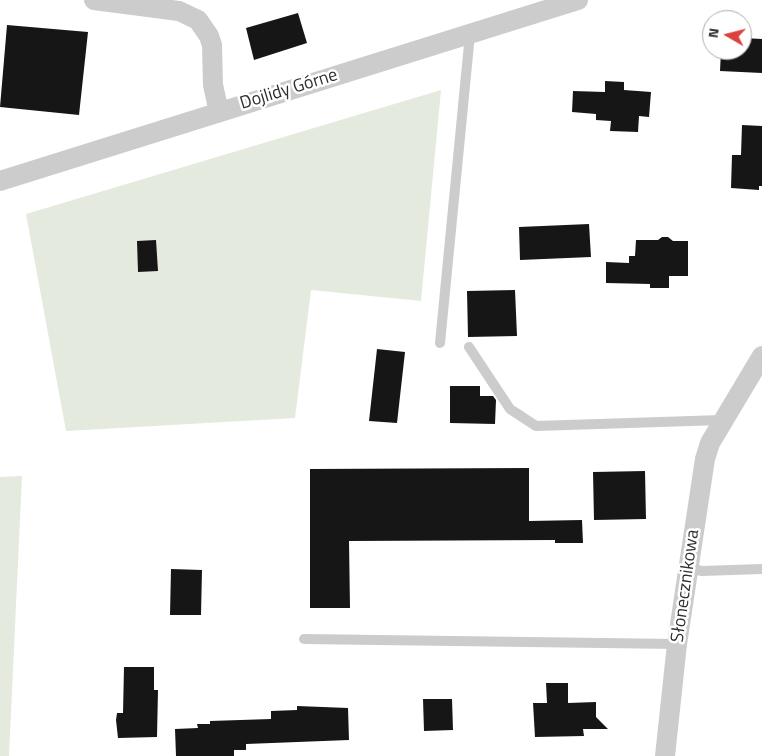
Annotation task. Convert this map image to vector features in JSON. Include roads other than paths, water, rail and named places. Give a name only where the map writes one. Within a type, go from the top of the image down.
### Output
[{"type":"street","points":[[94,0],[179,11],[198,20],[210,36],[212,45],[212,80],[220,112]]},
{"type":"street","name":"Dojlidy Górne","points":[[0,181],[578,0]]},
{"type":"street","name":"Słonecznikowa","points":[[665,756],[677,644],[705,459],[710,443],[722,420],[762,356]]},
{"type":"lane","points":[[440,343],[470,34]]},
{"type":"lane","points":[[469,347],[510,409],[536,426],[722,420]]},
{"type":"lane","points":[[688,568],[702,571],[762,569]]},
{"type":"lane","points":[[304,639],[677,644]]}]
